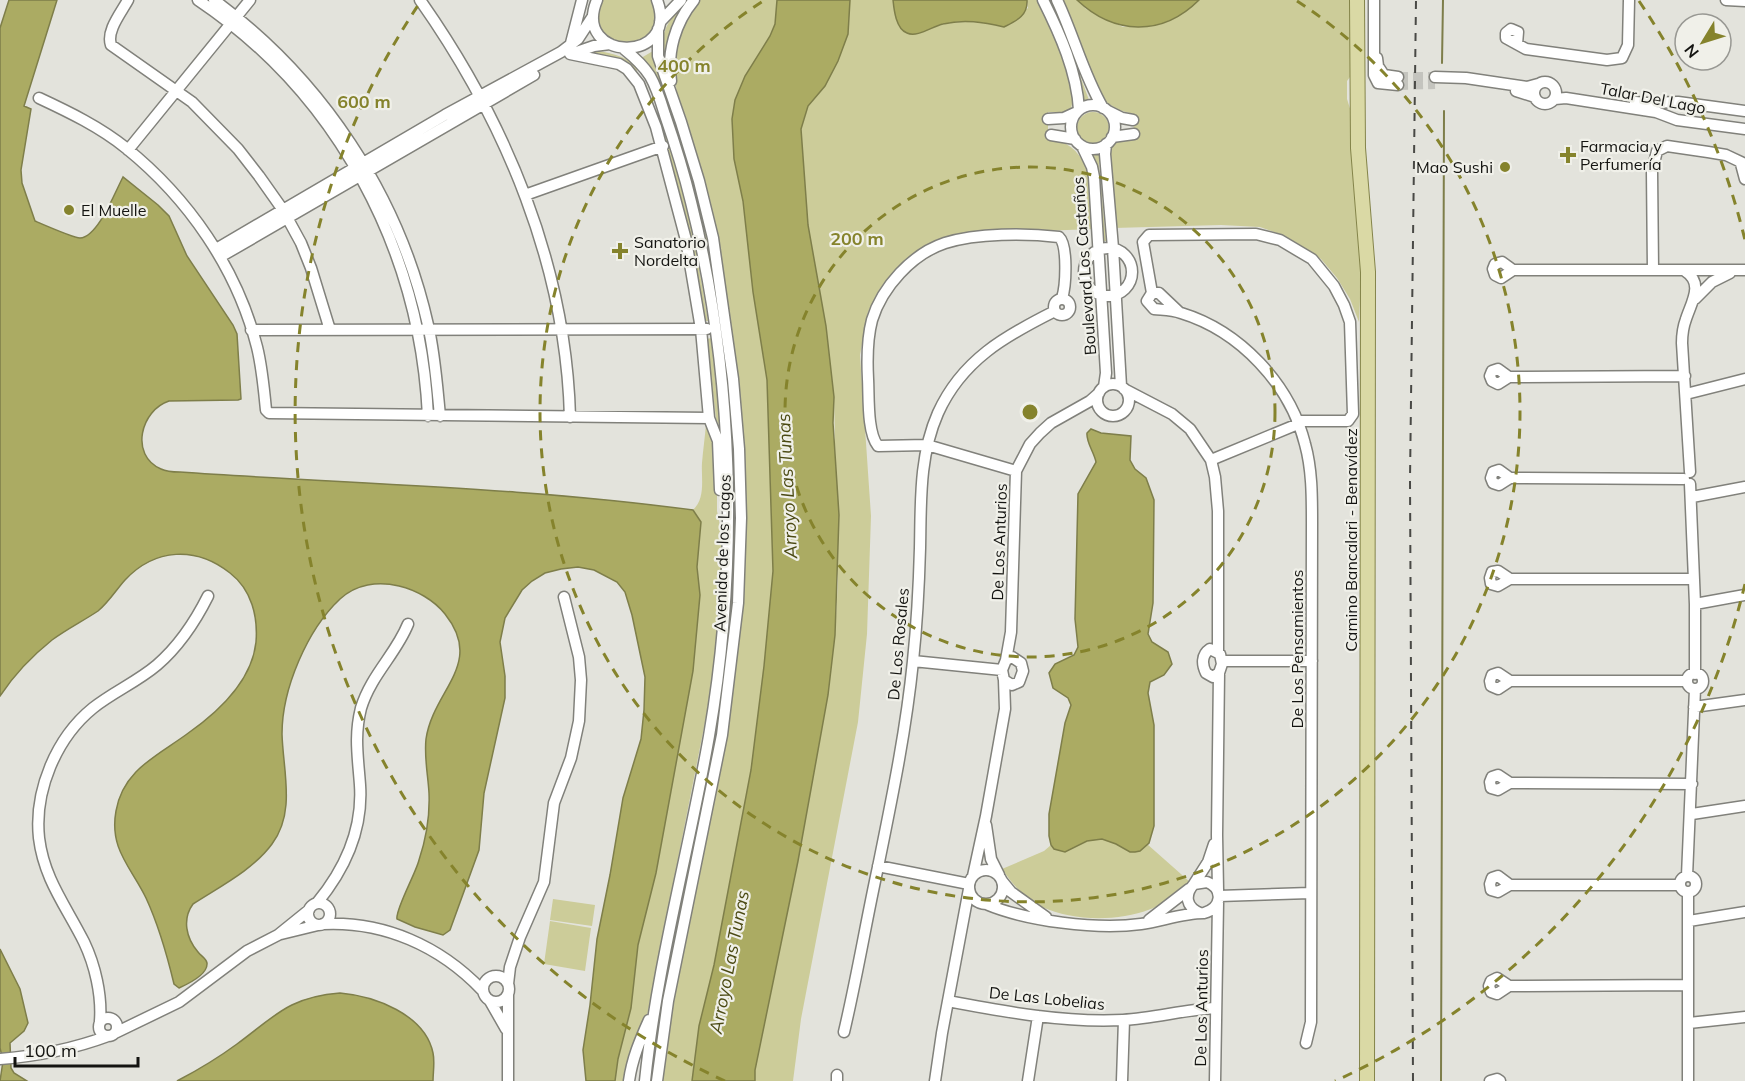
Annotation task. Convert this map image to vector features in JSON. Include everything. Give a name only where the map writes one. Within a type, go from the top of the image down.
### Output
[{"type":"main road","name":"Camino Bancalari - Benavídez","points":[[1357,0],[1358,148],[1368,272],[1367,1081]]},
{"type":"street","points":[[128,0],[111,31],[109,41],[111,45],[177,90],[238,149],[285,214],[311,268],[330,330]]},
{"type":"street","points":[[198,0],[234,20],[274,50],[298,75],[316,96],[392,218],[412,269],[424,329],[434,358],[440,416]]},
{"type":"street","points":[[214,0],[234,20]]},
{"type":"street","points":[[128,150],[250,0]]},
{"type":"street","points":[[420,0],[460,61],[482,100],[507,149],[525,195],[549,270],[561,329],[569,384],[570,417]]},
{"type":"street","points":[[567,52],[582,0]]},
{"type":"street","points":[[567,52],[586,30],[597,0]]},
{"type":"street","name":"Avenida de los Lagos","points":[[657,0],[661,15],[658,56],[699,181],[716,260],[734,379],[741,518],[737,613],[722,735],[668,1001],[657,1081]]},
{"type":"street","points":[[593,16],[598,32],[610,44],[624,49],[641,46],[650,39],[681,0]]},
{"type":"street","points":[[673,96],[670,74],[671,46],[681,20],[694,0]]},
{"type":"street","points":[[1043,0],[1070,65],[1078,97],[1078,111],[1071,125],[1078,143]]},
{"type":"street","points":[[1057,0],[1075,39],[1092,89],[1114,123],[1109,141]]},
{"type":"street","points":[[1374,0],[1378,66],[1387,76],[1398,81]]},
{"type":"street","points":[[1517,44],[1526,49],[1607,60],[1622,58],[1628,45],[1629,0]]},
{"type":"street","points":[[1726,0],[1745,1]]},
{"type":"street","points":[[218,253],[567,52],[610,44]]},
{"type":"street","name":"Avenida de los Lagos","points":[[624,49],[644,68],[657,89],[684,175],[699,233],[721,379],[726,448],[728,556],[721,652],[709,737],[654,1009],[645,1081]]},
{"type":"street","points":[[567,52],[619,64],[627,69],[639,84],[663,146],[686,240],[701,329],[709,418],[718,441],[721,514],[728,556]]},
{"type":"street","points":[[1466,78],[1527,87],[1538,84],[1549,82],[1556,94],[1550,104],[1542,104],[1535,97],[1524,92],[1435,81],[1466,78]]},
{"type":"street","points":[[1535,97],[1534,90],[1538,84]]},
{"type":"street","points":[[656,126],[657,89]]},
{"type":"street","name":"Talar Del Lago","points":[[1556,94],[1647,104],[1678,102],[1745,111]]},
{"type":"street","name":"Talar Del Lago","points":[[1556,94],[1566,98],[1656,112],[1677,120],[1745,129]]},
{"type":"street","points":[[39,98],[68,111],[128,150],[164,182],[187,209],[218,253],[251,330],[266,410],[269,413],[709,418]]},
{"type":"street","points":[[1048,119],[1064,118],[1090,105],[1133,120]]},
{"type":"street","points":[[1051,135],[1094,149],[1109,141],[1134,134]]},
{"type":"street","name":"Boulevard Los Castaños","points":[[1109,141],[1105,153],[1106,172],[1116,295],[1118,372],[1122,387]]},
{"type":"street","name":"Boulevard Los Castaños","points":[[1078,143],[1092,167],[1094,177],[1106,373],[1101,390]]},
{"type":"street","points":[[525,195],[663,146]]},
{"type":"street","points":[[1653,270],[1652,171],[1653,159],[1657,151],[1667,146],[1726,155],[1743,164],[1745,178]]},
{"type":"street","name":"De Los Pensamientos","points":[[1298,422],[1344,422],[1348,421],[1353,414],[1350,322],[1334,286],[1312,259],[1292,246],[1268,236],[1246,233],[1149,235],[1143,242],[1152,293],[1159,293],[1179,312],[1205,322],[1226,335],[1260,363],[1283,394],[1298,422],[1305,444],[1312,490],[1311,1022],[1306,1043]]},
{"type":"street","name":"De Los Rosales","points":[[844,1032],[897,776],[913,662],[922,476],[927,445],[944,402],[961,376],[975,362],[1009,334],[1055,311],[1062,315],[1069,311],[1069,303],[1062,298],[1065,291],[1065,244],[1059,237],[1007,235],[973,237],[945,243],[922,255],[900,274],[878,305],[870,330],[867,358],[874,441],[879,447],[927,445]]},
{"type":"street","points":[[1113,248],[1127,256],[1133,270],[1128,286],[1116,295],[1102,295],[1090,287],[1084,273],[1088,259],[1099,249],[1113,248]]},
{"type":"street","points":[[1513,270],[1739,271]]},
{"type":"street","points":[[1685,270],[1696,283],[1693,302],[1682,332],[1688,478],[1692,497],[1695,604],[1689,687],[1695,689],[1692,814],[1688,876],[1682,879],[1689,921],[1688,1081]]},
{"type":"street","points":[[1693,302],[1712,282],[1739,271]]},
{"type":"street","points":[[251,330],[714,328]]},
{"type":"street","points":[[424,329],[428,416]]},
{"type":"street","points":[[1509,376],[1684,376]]},
{"type":"street","points":[[1686,394],[1745,379]]},
{"type":"street","points":[[1103,413],[1098,406],[1101,390],[1112,384],[1122,387],[1172,414],[1190,429],[1211,460],[1217,502],[1217,618],[1222,668],[1219,673],[1216,835],[1208,862],[1188,893],[1188,903],[1214,925],[1218,936]]},
{"type":"street","points":[[1122,387],[1129,402],[1122,413]]},
{"type":"street","name":"De Los Anturios","points":[[1011,632],[1016,471],[1030,444],[1040,433],[1051,423],[1090,401],[1101,390]]},
{"type":"street","points":[[1078,408],[1092,409],[1113,416],[1136,408],[1157,405]]},
{"type":"street","points":[[1211,460],[1298,422]]},
{"type":"street","points":[[927,445],[1016,471]]},
{"type":"street","points":[[1510,478],[1688,478]]},
{"type":"street","points":[[1692,497],[1745,487]]},
{"type":"street","points":[[1510,579],[1694,579]]},
{"type":"street","points":[[1695,604],[1745,595]]},
{"type":"street","points":[[112,1034],[103,1034],[106,1021],[100,1005],[96,975],[90,956],[55,892],[42,855],[39,821],[43,789],[51,764],[61,744],[82,718],[108,698],[141,678],[168,655],[189,629],[208,596]]},
{"type":"street","points":[[508,1081],[507,1031],[510,967],[526,921],[544,882],[552,810],[571,758],[579,721],[581,690],[579,657],[564,597]]},
{"type":"street","points":[[1217,618],[1203,663],[1218,706]]},
{"type":"street","points":[[320,925],[311,921],[321,908],[327,890],[349,852],[357,826],[360,785],[356,744],[362,706],[374,677],[400,641],[408,624]]},
{"type":"street","points":[[1005,709],[1023,671],[1011,632]]},
{"type":"street","points":[[935,1081],[970,883],[986,816],[1005,709],[1004,670],[1011,632]]},
{"type":"street","points":[[1204,656],[1210,650],[1220,656],[1312,661]]},
{"type":"street","points":[[1004,670],[1016,658],[1021,663]]},
{"type":"street","points":[[913,662],[1004,670]]},
{"type":"street","points":[[1004,670],[1012,685],[1019,682]]},
{"type":"street","points":[[1206,672],[1213,676],[1219,673]]},
{"type":"street","points":[[1510,681],[1691,677]]},
{"type":"street","points":[[1695,707],[1745,700]]},
{"type":"street","points":[[1510,783],[1692,784]]},
{"type":"street","points":[[1692,814],[1745,806]]},
{"type":"street","points":[[965,916],[983,904],[996,900],[1002,891],[1000,878],[991,859],[986,816]]},
{"type":"street","name":"De Los Anturios","points":[[1215,1081],[1218,936],[1216,835]]},
{"type":"street","points":[[878,866],[970,883]]},
{"type":"street","points":[[970,883],[982,870],[994,872],[1011,892],[1054,922]]},
{"type":"street","points":[[1141,924],[1159,914],[1192,886],[1207,882],[1218,896]]},
{"type":"street","points":[[970,883],[973,898],[983,904],[1054,922],[1141,924],[1213,910],[1218,896]]},
{"type":"street","points":[[1510,885],[1684,889]]},
{"type":"street","points":[[1218,896],[1310,893]]},
{"type":"street","points":[[321,908],[344,923]]},
{"type":"street","points":[[320,925],[329,920],[321,908]]},
{"type":"street","points":[[0,1059],[51,1053],[91,1043],[112,1034],[179,1002],[247,951],[321,908]]},
{"type":"street","points":[[1689,921],[1745,912]]},
{"type":"street","points":[[278,935],[320,925],[344,923],[380,929],[411,939],[446,958],[471,978],[490,1001],[507,1031]]},
{"type":"street","points":[[482,990],[492,977],[510,967]]},
{"type":"street","points":[[471,978],[504,978],[508,989]]},
{"type":"street","points":[[1509,986],[1688,985]]},
{"type":"street","points":[[490,1001],[498,1002],[508,989]]},
{"type":"street","name":"De Las Lobelias","points":[[948,1001],[1038,1016],[1088,1020],[1124,1020],[1215,1008]]},
{"type":"street","points":[[629,1081],[638,1043],[654,1009]]},
{"type":"street","points":[[1028,1081],[1038,1016]]},
{"type":"street","points":[[1689,1023],[1745,1017]]},
{"type":"street","points":[[1122,1081],[1124,1020]]},
{"type":"street","points":[[106,1021],[133,1024]]},
{"type":"street","points":[[106,1021],[118,1025],[112,1034]]},
{"type":"street","points":[[91,1043],[106,1021]]},
{"type":"street","points":[[1490,1081],[1497,1079],[1500,1081]]},
{"type":"green space","points":[[601,0],[652,0],[656,17],[646,38],[626,45],[607,36],[600,27],[598,15]]},
{"type":"green space","points":[[700,0],[777,0],[775,24],[745,76],[732,119],[734,159],[743,201],[753,292],[767,380],[773,571],[751,770],[714,965],[699,1026],[692,1081],[661,1081],[677,979],[710,819],[746,504],[742,416],[732,332],[719,253],[702,174],[677,94],[673,64],[675,48],[687,19]]},
{"type":"green space","points":[[850,0],[893,0],[896,18],[916,34],[937,26],[959,22],[1004,27],[1028,8],[1027,0],[1039,0],[1063,55],[1072,87],[1073,100],[1070,110],[1048,112],[1048,137],[1066,144],[1082,160],[1090,182],[1093,229],[966,234],[913,256],[887,279],[868,312],[860,355],[871,516],[867,634],[858,722],[801,1019],[793,1081],[755,1081],[755,1070],[798,861],[828,695],[835,635],[838,581],[834,397],[826,326],[808,225],[801,129],[808,106],[825,86],[838,61],[848,33]]},
{"type":"green space","points":[[1047,0],[1052,0],[1089,100],[1082,101]]},
{"type":"green space","points":[[1060,0],[1077,0],[1086,9],[1123,27],[1172,20],[1199,0],[1353,0],[1353,73],[1347,81],[1347,99],[1353,118],[1353,181],[1362,253],[1359,322],[1350,299],[1337,278],[1321,259],[1285,236],[1260,227],[1221,225],[1114,228],[1107,161],[1113,144],[1120,139],[1134,136],[1133,114],[1119,110],[1104,101]]},
{"type":"green space","points":[[687,3],[668,67],[663,49],[665,31],[673,16]]},
{"type":"green space","points":[[588,49],[622,57],[640,68],[635,72],[582,51]]},
{"type":"green space","points":[[653,51],[678,120],[705,221],[732,401],[737,497],[734,605],[719,722],[651,1071],[653,1039],[715,722],[730,450],[685,162],[656,76],[641,58]]},
{"type":"green space","points":[[659,109],[690,214],[708,321],[704,321],[686,217]]},
{"type":"green space","points":[[1093,112],[1104,117],[1109,128],[1104,139],[1093,144],[1082,139],[1077,128],[1082,117]]},
{"type":"green space","points":[[1090,155],[1100,155],[1106,241],[1102,241]]},
{"type":"green space","points":[[711,338],[721,429],[716,419],[707,339]]},
{"type":"green space","points":[[706,424],[713,432],[717,467],[717,511],[723,540],[717,641],[707,712],[647,1016],[627,1081],[615,1081],[631,1008],[638,945],[656,873],[693,671],[700,595],[697,567],[701,522],[693,510],[700,500],[702,488]]},
{"type":"green space","points":[[1099,838],[1121,846],[1144,848],[1147,844],[1190,882],[1177,895],[1141,912],[1121,917],[1079,917],[1036,904],[1020,891],[1002,869],[1044,851],[1051,845],[1054,849]]},
{"type":"green space","points":[[553,899],[595,905],[592,926],[550,920]]},
{"type":"green space","points":[[550,921],[591,928],[585,971],[544,964]]},
{"type":"water","points":[[9,0],[57,0],[24,106],[31,109],[21,170],[22,183],[35,221],[80,238],[87,236],[111,203],[123,177],[169,216],[187,256],[237,334],[241,399],[169,401],[159,406],[151,413],[143,433],[142,444],[151,462],[163,470],[173,472],[501,491],[629,502],[693,510],[701,522],[697,567],[700,595],[693,671],[656,873],[638,945],[631,1008],[615,1081],[586,1081],[583,1050],[597,939],[623,798],[641,739],[644,710],[645,677],[632,615],[625,592],[617,582],[594,570],[578,567],[545,573],[522,590],[505,618],[500,642],[505,676],[505,698],[484,793],[479,850],[450,930],[443,935],[397,919],[397,914],[417,866],[426,836],[429,786],[426,739],[430,722],[458,663],[460,648],[456,632],[436,604],[405,588],[383,584],[368,585],[353,590],[340,599],[328,612],[307,643],[286,698],[282,734],[286,805],[279,832],[272,844],[255,862],[193,904],[187,916],[188,935],[207,963],[204,971],[197,978],[179,988],[174,984],[151,909],[118,847],[116,811],[120,797],[134,774],[221,706],[248,670],[256,642],[256,623],[252,604],[244,587],[230,573],[203,558],[176,554],[149,562],[125,580],[98,611],[52,640],[37,653],[17,673],[0,696],[0,28]]},
{"type":"water","name":"Arroyo Las Tunas","points":[[777,0],[850,0],[848,34],[838,61],[825,86],[808,106],[801,129],[808,225],[826,326],[834,397],[833,423],[839,515],[835,635],[828,695],[798,861],[755,1070],[755,1081],[692,1081],[699,1026],[714,965],[751,770],[773,571],[767,380],[753,292],[743,201],[734,159],[732,119],[735,100],[745,76],[775,24]]},
{"type":"water","points":[[893,0],[1027,0],[1027,6],[1017,20],[1004,27],[966,21],[943,24],[911,34],[900,28]]},
{"type":"water","points":[[1077,0],[1199,0],[1170,21],[1138,27],[1106,20],[1091,12]]},
{"type":"water","points":[[1091,429],[1101,433],[1131,436],[1130,460],[1135,469],[1146,478],[1154,500],[1153,603],[1148,634],[1152,642],[1168,652],[1172,664],[1164,675],[1150,682],[1148,693],[1154,725],[1154,826],[1149,843],[1140,851],[1135,852],[1130,852],[1102,839],[1087,841],[1065,852],[1054,849],[1049,836],[1049,814],[1065,723],[1071,705],[1068,698],[1053,688],[1049,673],[1055,664],[1074,655],[1078,647],[1075,619],[1078,494],[1096,462],[1087,436]]},
{"type":"water","points":[[0,949],[20,989],[28,1023],[24,1031],[10,1043],[11,1068],[14,1073],[27,1081],[0,1081],[3,1061],[0,1048]]},
{"type":"water","points":[[340,993],[382,1003],[409,1018],[420,1028],[428,1039],[433,1053],[433,1081],[177,1081],[223,1054],[273,1017],[295,1004],[322,995]]},
{"type":"waterway","points":[[1442,63],[1443,0]]},
{"type":"waterway","points":[[1441,1081],[1444,111]]},
{"type":"tunnel","points":[[1398,77],[1435,77]]},
{"type":"tunnel","points":[[1398,85],[1435,84]]},
{"type":"railway","points":[[1413,1081],[1410,480],[1416,0]]},
{"type":"place","name":"Farmacia y Perfumería","points":[[1568,155]]},
{"type":"place","name":"Mao Sushi","points":[[1505,167]]},
{"type":"place","name":"El Muelle","points":[[69,210]]},
{"type":"place","name":"Sanatorio Nordelta","points":[[620,251]]}]
